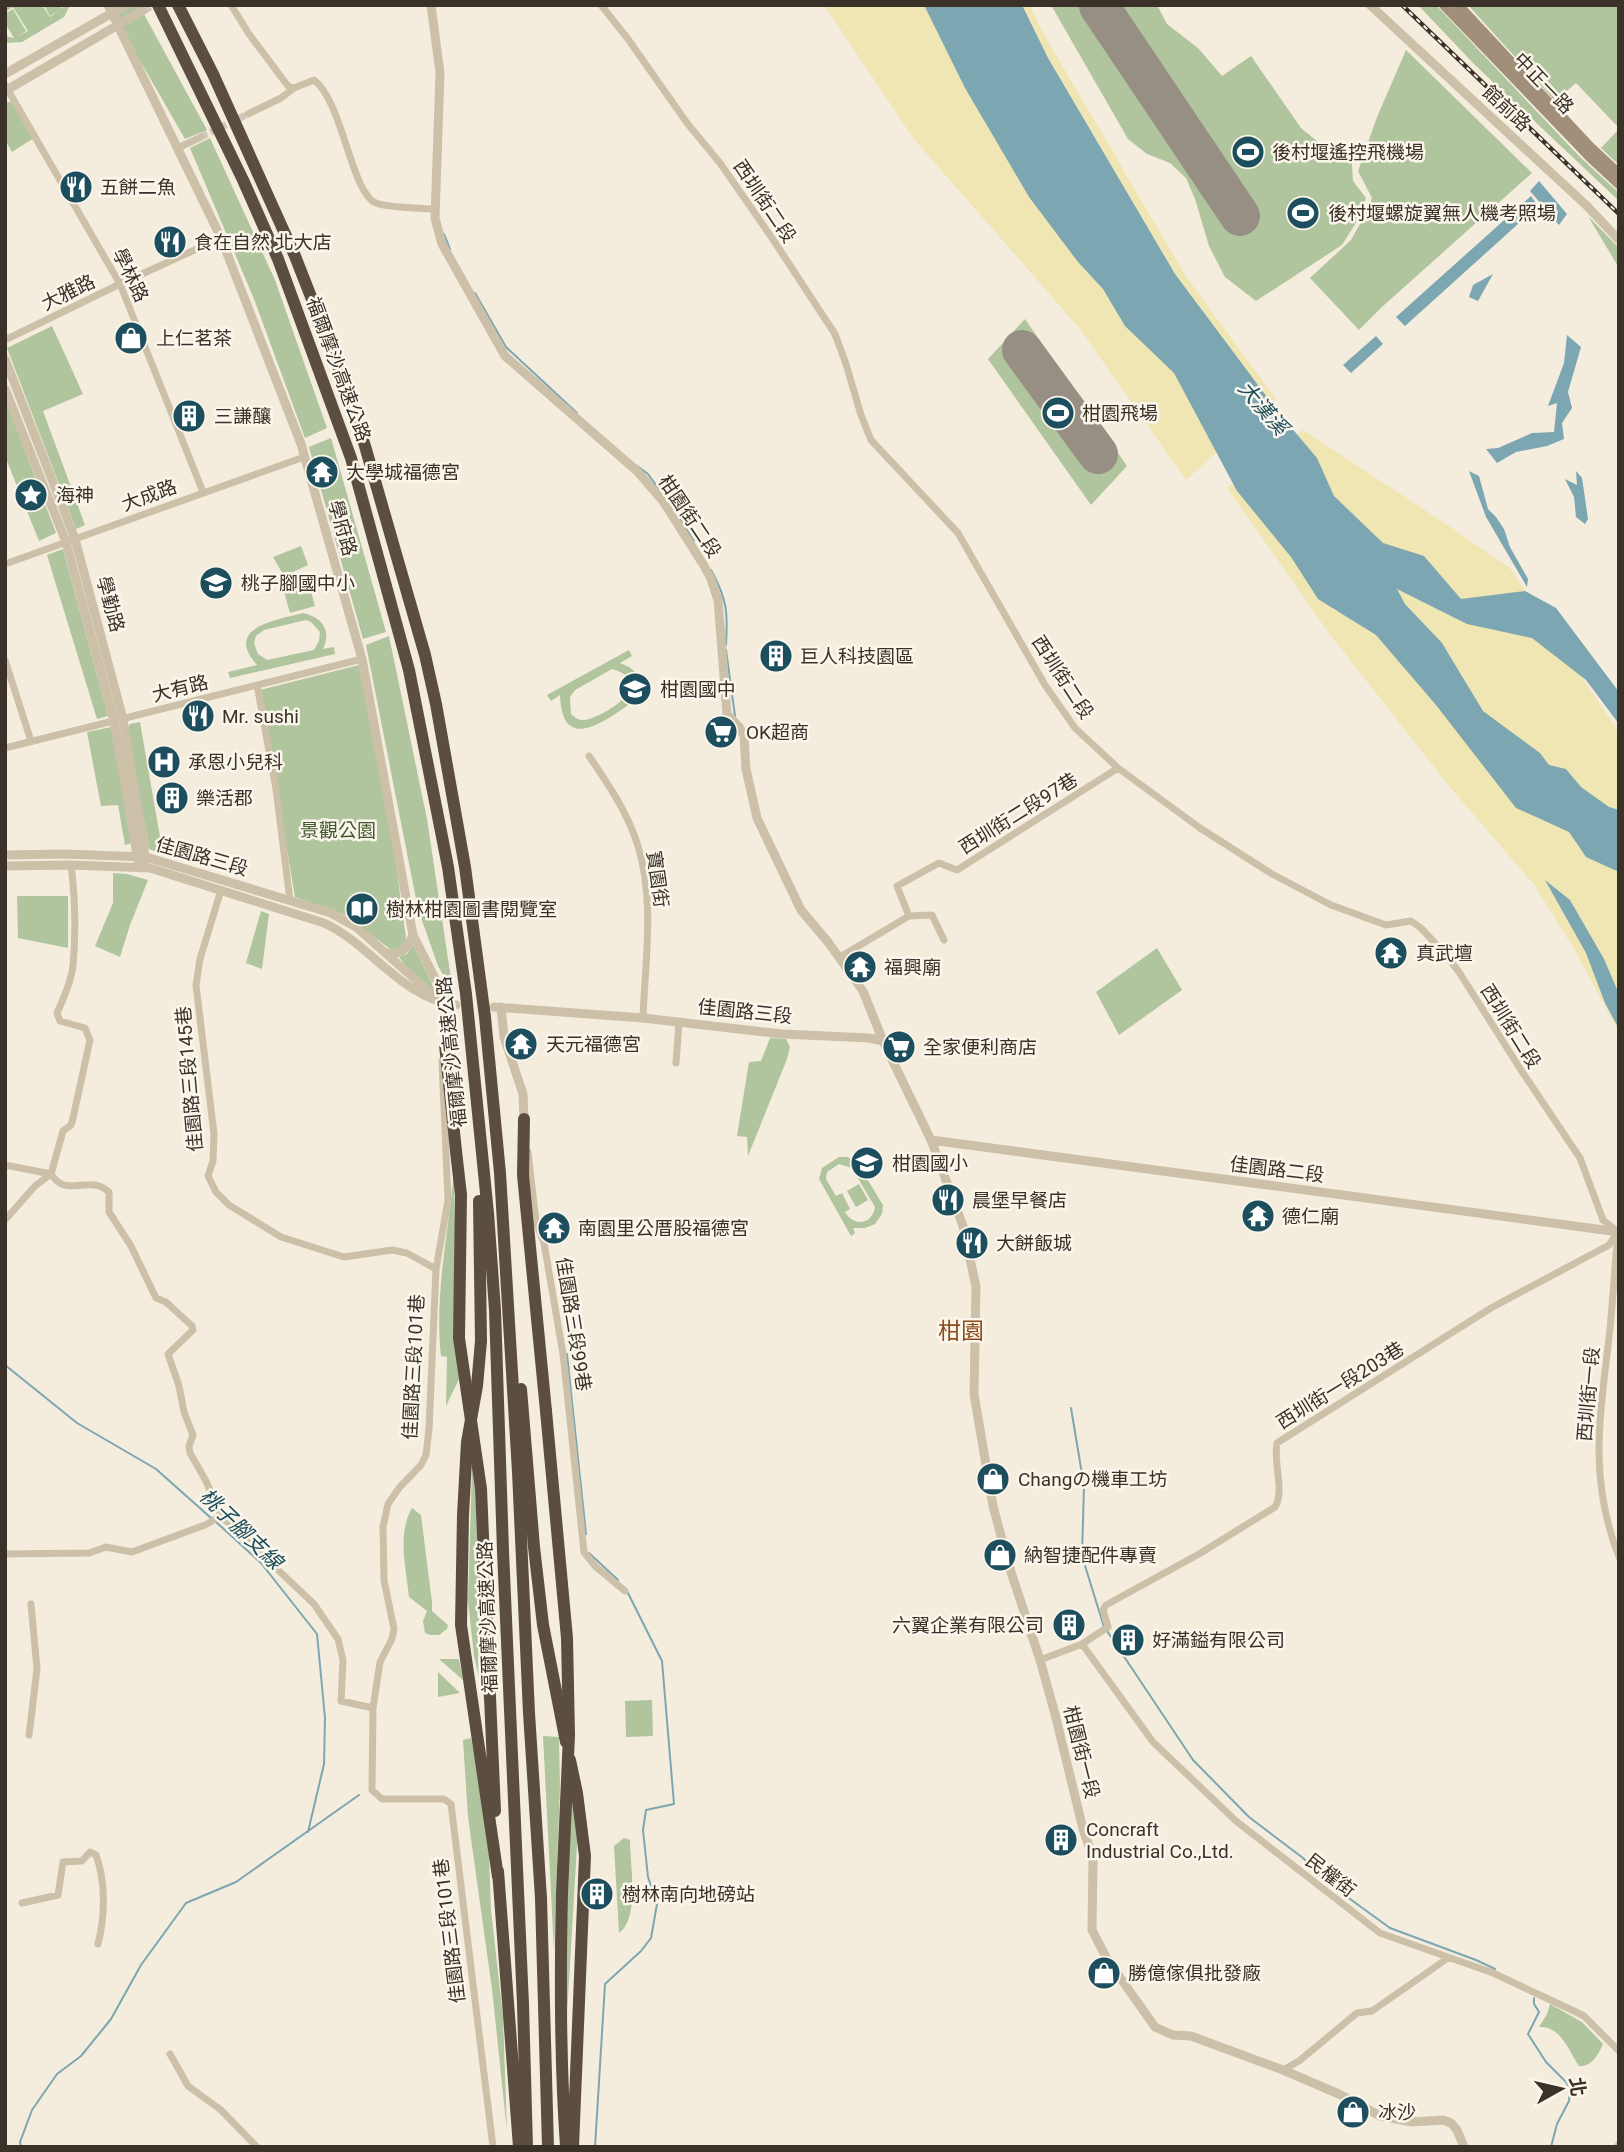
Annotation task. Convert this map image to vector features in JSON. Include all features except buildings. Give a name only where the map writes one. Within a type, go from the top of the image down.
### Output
[{"type":"highway","name":"福爾摩沙高速公路","points":[[158,5],[243,180],[278,259],[351,458],[409,670],[448,867],[466,994],[495,1310],[527,2147]]},
{"type":"highway","name":"福爾摩沙高速公路","points":[[178,5],[224,98],[295,256],[342,376],[413,611],[436,704],[465,867],[485,1017],[500,1173],[541,1898],[548,2147]]},
{"type":"highway","points":[[445,1045],[461,1195],[459,1338],[481,1489],[498,1877],[519,2147]]},
{"type":"highway","points":[[475,1096],[481,1341],[477,1386],[467,1442],[461,1625],[498,1877]]},
{"type":"highway","points":[[524,1119],[523,1175],[567,1638],[569,1735],[560,1991],[562,2099],[566,2147]]},
{"type":"highway","points":[[500,1173],[543,1625],[577,1793],[585,1856],[573,2147]]},
{"type":"main road","name":"中正一路","points":[[1444,5],[1619,184]]},
{"type":"main road","name":"中正一路","points":[[1458,5],[1590,147],[1619,174]]},
{"type":"street","points":[[5,74],[110,9],[126,5]]},
{"type":"street","points":[[231,5],[280,76],[288,86],[294,88]]},
{"type":"street","name":"柑園街二段","points":[[431,5],[440,73],[435,218],[442,244],[505,356],[637,471],[663,501],[711,579],[718,600],[727,714],[744,736],[746,769],[757,818],[801,910],[863,990],[883,1041]]},
{"type":"street","name":"西圳街二段","points":[[601,5],[687,124],[720,163],[835,334],[871,440],[958,533],[1045,685],[1075,728],[1118,768],[1200,828],[1272,874],[1342,909],[1386,925],[1411,922],[1421,928],[1459,972],[1580,1158],[1603,1220],[1618,1232]]},
{"type":"street","name":"館前路","points":[[1370,5],[1587,206],[1619,240]]},
{"type":"street","name":"學府路","points":[[110,9],[221,238],[304,457],[362,659],[413,935],[452,1004]]},
{"type":"street","points":[[6,88],[142,11]]},
{"type":"street","points":[[248,114],[314,79],[325,91],[367,198],[377,203],[435,209]]},
{"type":"street","name":"學林路","points":[[6,88],[120,284],[203,492]]},
{"type":"street","points":[[178,148],[201,137]]},
{"type":"street","name":"大雅路","points":[[5,340],[221,238]]},
{"type":"street","name":"學勤路","points":[[5,359],[70,540],[118,720],[142,862]]},
{"type":"street","name":"學勤路","points":[[5,390],[70,540]]},
{"type":"street","name":"大成路","points":[[5,564],[304,457]]},
{"type":"street","name":"大有路","points":[[5,748],[362,659]]},
{"type":"street","points":[[5,660],[31,741]]},
{"type":"street","points":[[257,684],[276,789],[290,901]]},
{"type":"street","name":"寶園街","points":[[589,756],[622,808],[638,845],[646,885],[647,912],[643,1018]]},
{"type":"street","name":"西圳街二段97巷","points":[[909,916],[897,886],[939,863],[957,870],[1118,768]]},
{"type":"street","name":"佳園路三段","points":[[5,855],[142,862],[331,913],[356,926],[437,1000]]},
{"type":"street","name":"佳園路三段","points":[[5,866],[142,862],[324,923],[343,932],[414,991],[452,1004]]},
{"type":"street","points":[[5,1220],[35,1186],[51,1174],[59,1139],[63,1131],[71,1125],[90,1040],[85,1028],[60,1021],[57,1013],[73,967],[71,864]]},
{"type":"street","name":"佳園路三段145巷","points":[[221,890],[200,959],[196,985],[214,1134],[213,1161],[208,1176],[216,1192],[229,1205],[281,1237],[344,1257],[368,1252],[399,1251],[436,1269]]},
{"type":"street","points":[[840,957],[909,916],[932,915],[944,940]]},
{"type":"street","points":[[387,953],[401,952],[408,947],[413,935]]},
{"type":"street","name":"佳園路三段101巷","points":[[452,1004],[441,1068],[449,1180],[436,1269],[426,1455],[416,1472],[393,1496],[385,1515],[384,1580],[394,1629],[380,1662],[373,1708],[372,1790],[382,1799],[443,1799],[451,1804],[493,2147]]},
{"type":"street","name":"佳園路三段","points":[[497,1007],[883,1041]]},
{"type":"street","name":"佳園路三段99巷","points":[[497,1007],[523,1094],[536,1222],[544,1243],[563,1354],[584,1552],[595,1566],[625,1591]]},
{"type":"street","points":[[676,1063],[679,1022]]},
{"type":"street","points":[[883,1041],[897,1065],[931,1140]]},
{"type":"street","name":"佳園路二段","points":[[931,1140],[1618,1232]]},
{"type":"street","name":"柑園街一段","points":[[931,1140],[963,1226],[975,1279],[974,1394],[993,1506],[1009,1566],[1040,1660],[1093,1858],[1092,1930],[1107,1959],[1155,2027],[1172,2035],[1191,2036],[1283,2070],[1380,2116],[1412,2122],[1443,2120],[1451,2123],[1464,2147]]},
{"type":"street","points":[[5,1165],[51,1174],[65,1186],[83,1184],[104,1187],[109,1192],[110,1212],[156,1298],[166,1302],[192,1325],[192,1330],[169,1354],[184,1412],[193,1434],[190,1453],[221,1516],[314,1604],[338,1639],[343,1660],[341,1701],[373,1708]]},
{"type":"street","name":"西圳街一段","points":[[1618,1232],[1598,1436],[1599,1474],[1609,1531],[1619,1557]]},
{"type":"street","name":"西圳街一段203巷","points":[[1040,1660],[1082,1644],[1108,1627],[1103,1610],[1106,1605],[1199,1554],[1275,1507],[1280,1493],[1275,1463],[1278,1443],[1491,1308],[1609,1245],[1618,1232]]},
{"type":"street","points":[[5,1554],[89,1553],[106,1546],[132,1552],[205,1525],[221,1516]]},
{"type":"street","points":[[29,1735],[37,1669],[31,1604]]},
{"type":"street","name":"民權街","points":[[1082,1644],[1153,1742],[1236,1821],[1380,1933],[1493,1973],[1584,2016],[1619,2051]]},
{"type":"street","points":[[22,1903],[58,1895],[63,1862],[82,1861],[90,1852],[96,1855],[101,1867],[104,1922],[98,1944]]},
{"type":"street","points":[[1283,2070],[1299,2061],[1357,2013],[1372,2011],[1448,1958]]},
{"type":"street","points":[[170,2054],[188,2087],[221,2110],[257,2147]]},
{"type":"green space","points":[[5,5],[42,5],[50,17],[60,10],[50,16],[44,5],[60,5],[62,9],[64,5],[70,5],[64,17],[22,42],[5,43],[5,36],[14,38],[5,23],[5,14],[13,9],[26,31],[17,37],[28,31],[13,7],[5,12]]},
{"type":"green space","points":[[108,5],[139,5],[207,130],[185,139]]},
{"type":"green space","name":"後村堰遙控飛機場","points":[[1051,5],[1157,5],[1167,24],[1198,48],[1222,76],[1251,56],[1301,128],[1323,146],[1351,150],[1353,181],[1366,198],[1357,221],[1342,245],[1256,301],[1225,277],[1209,246],[1186,178],[1170,163],[1147,154],[1128,139]]},
{"type":"green space","points":[[1418,5],[1436,5],[1580,157],[1619,193],[1619,201],[1475,65]]},
{"type":"green space","points":[[1468,5],[1619,5],[1619,128],[1576,83],[1555,101]]},
{"type":"green space","points":[[1406,50],[1532,173],[1359,330],[1310,278],[1351,240],[1366,213],[1372,198],[1358,171],[1377,117]]},
{"type":"green space","points":[[11,102],[34,138],[12,152],[5,140],[5,104]]},
{"type":"green space","points":[[1619,129],[1619,165],[1601,148]]},
{"type":"green space","points":[[210,138],[275,280],[327,428],[305,438],[254,299],[190,148]]},
{"type":"green space","points":[[1588,216],[1619,248],[1619,268]]},
{"type":"green space","name":"柑園飛場","points":[[1025,319],[1127,466],[1091,505],[988,359]]},
{"type":"green space","points":[[52,326],[83,394],[43,411],[85,525],[76,529],[7,348]]},
{"type":"green space","points":[[5,398],[56,533],[39,541],[5,456]]},
{"type":"green space","points":[[331,438],[386,632],[363,639],[309,447]]},
{"type":"green space","points":[[301,546],[308,565],[284,576],[273,557]]},
{"type":"green space","points":[[63,549],[108,716],[97,719],[47,555]]},
{"type":"green space","points":[[306,574],[315,606],[290,613],[281,581]]},
{"type":"green space","points":[[303,613],[324,625],[326,642],[323,649],[334,647],[335,654],[230,678],[228,672],[257,665],[248,652],[246,642],[250,634],[268,623]],"holes":[[[306,620],[320,632],[314,650],[267,660],[258,654],[254,643],[256,636],[264,630]]]},
{"type":"green space","points":[[389,636],[427,819],[453,992],[438,966],[418,909],[366,645]]},
{"type":"green space","points":[[629,650],[632,656],[620,663],[636,672],[640,681],[637,699],[601,722],[578,729],[569,725],[563,714],[560,695],[551,701],[547,695]],"holes":[[[612,669],[626,675],[630,683],[628,692],[621,701],[589,719],[579,720],[571,714],[570,697],[575,690]]]},
{"type":"green space","name":"景觀公園","points":[[359,665],[390,821],[406,938],[405,944],[395,950],[345,915],[295,897],[260,690]]},
{"type":"green space","points":[[140,722],[163,854],[149,849],[128,729],[130,724]]},
{"type":"green space","points":[[111,727],[131,843],[125,845],[118,805],[101,806],[87,732]]},
{"type":"green space","points":[[113,873],[148,880],[120,957],[95,946],[113,903]]},
{"type":"green space","points":[[17,896],[68,896],[68,948],[18,938]]},
{"type":"green space","points":[[261,911],[269,914],[262,969],[246,963]]},
{"type":"green space","points":[[413,945],[436,991],[419,983],[399,957],[407,954]]},
{"type":"green space","points":[[1157,948],[1182,990],[1119,1035],[1096,992]]},
{"type":"green space","points":[[770,1038],[786,1039],[790,1047],[748,1156],[747,1137],[737,1136],[749,1062],[761,1061]]},
{"type":"green space","points":[[839,1157],[856,1161],[883,1205],[882,1214],[875,1224],[865,1228],[853,1228],[855,1233],[851,1236],[819,1179],[822,1168]],"holes":[[[839,1164],[852,1168],[875,1207],[870,1217],[862,1222],[849,1217],[845,1212],[850,1209],[842,1193],[836,1196],[826,1179],[827,1172]]]},
{"type":"green space","points":[[454,1170],[454,1292],[459,1379],[446,1406],[447,1357],[441,1356],[439,1309]]},
{"type":"green space","points":[[859,1184],[868,1200],[856,1207],[847,1191]]},
{"type":"green space","points":[[472,1469],[485,1704],[474,1656],[468,1601]]},
{"type":"green space","points":[[412,1508],[421,1515],[432,1611],[448,1625],[439,1635],[425,1633],[423,1621],[427,1611],[409,1597],[404,1540],[407,1518]]},
{"type":"green space","points":[[439,1659],[459,1659],[463,1680]]},
{"type":"green space","points":[[438,1672],[460,1693],[438,1697]]},
{"type":"green space","points":[[652,1700],[653,1736],[626,1737],[625,1701]]},
{"type":"green space","points":[[543,1736],[559,1737],[560,1785],[554,1951]]},
{"type":"green space","points":[[471,1738],[489,1855],[491,1910],[503,2017],[507,2131],[492,1989],[468,1817],[463,1740]]},
{"type":"green space","points":[[571,1788],[578,1828],[567,2015],[564,1968]]},
{"type":"green space","points":[[624,1838],[630,1840],[632,1904],[626,1926],[619,1933],[614,1846]]},
{"type":"green space","points":[[1550,2004],[1582,2022],[1603,2044],[1591,2062],[1579,2066],[1553,2030],[1539,2027]]},
{"type":"sand","points":[[824,5],[1030,5],[1041,29],[1185,275],[1276,399],[1186,480],[1080,329],[913,138]]},
{"type":"sand","points":[[1303,430],[1510,568],[1619,733],[1619,1032],[1577,954],[1535,886],[1449,786],[1328,632],[1227,488]]},
{"type":"water","name":"大漢溪","points":[[924,5],[1022,5],[1048,58],[1175,274],[1279,413],[1317,458],[1334,496],[1383,543],[1424,556],[1461,599],[1525,591],[1556,608],[1619,692],[1619,724],[1586,680],[1532,638],[1467,624],[1397,589],[1405,604],[1442,643],[1483,711],[1540,753],[1549,765],[1566,769],[1581,787],[1609,807],[1619,810],[1619,872],[1586,857],[1569,832],[1516,808],[1436,705],[1376,635],[1318,599],[1291,557],[1237,491],[1174,373],[1125,326],[1103,289],[1078,262],[1029,197],[965,88]]},
{"type":"water","points":[[1539,181],[1567,214],[1559,225],[1530,191]]},
{"type":"water","points":[[1531,196],[1538,206],[1405,326],[1396,317]]},
{"type":"water","points":[[1493,274],[1478,301],[1469,297],[1473,285]]},
{"type":"water","points":[[1567,335],[1581,347],[1568,392],[1572,408],[1562,423],[1564,439],[1547,446],[1516,452],[1497,463],[1486,449],[1498,448],[1532,433],[1554,432],[1557,403],[1548,406],[1564,363]]},
{"type":"water","points":[[1376,336],[1383,344],[1351,373],[1343,365]]},
{"type":"water","points":[[1469,471],[1479,476],[1488,509],[1504,529],[1510,547],[1528,579],[1527,587],[1486,517]]},
{"type":"water","points":[[1576,471],[1582,478],[1588,519],[1585,524],[1576,517],[1574,497],[1565,479],[1577,485]]},
{"type":"water","points":[[1545,880],[1570,900],[1604,959],[1619,994],[1619,1029],[1605,1003],[1586,953]]},
{"type":"waterway","points":[[444,234],[450,249]]},
{"type":"waterway","points":[[475,293],[506,347],[577,413]]},
{"type":"waterway","points":[[636,465],[648,474],[661,492]]},
{"type":"waterway","points":[[672,507],[694,541]]},
{"type":"waterway","points":[[711,570],[725,606],[726,645]]},
{"type":"waterway","points":[[726,650],[735,716]]},
{"type":"waterway","points":[[567,1354],[586,1534]]},
{"type":"waterway","name":"桃子腳支線","points":[[5,1365],[77,1423],[156,1469],[211,1518]]},
{"type":"waterway","points":[[1071,1408],[1084,1486],[1082,1556],[1104,1627]]},
{"type":"waterway","name":"桃子腳支線","points":[[216,1522],[261,1563],[317,1634],[325,1718],[324,1764],[308,1832]]},
{"type":"waterway","points":[[589,1553],[618,1580]]},
{"type":"waterway","points":[[595,2147],[605,1984],[641,1951],[651,1938],[657,1904],[648,1877],[643,1830],[646,1810],[674,1804],[662,1661],[628,1593]]},
{"type":"waterway","points":[[1107,1631],[1193,1760],[1249,1817],[1303,1858],[1328,1883],[1390,1928],[1495,1969]]},
{"type":"waterway","points":[[21,2147],[20,2142],[32,2110],[57,2074],[81,2056],[111,2019],[141,1965],[186,1903],[236,1882],[359,1795]]},
{"type":"waterway","points":[[1534,1998],[1539,2012],[1528,2034],[1546,2062],[1567,2083],[1570,2091],[1569,2101],[1557,2124],[1551,2147]]},
{"type":"runway","points":[[1099,6],[1240,216]]},
{"type":"runway","points":[[1022,350],[1098,454]]},
{"type":"tunnel","points":[[142,11],[151,5]]},
{"type":"tunnel","points":[[201,137],[248,114]]},
{"type":"railway","points":[[1402,5],[1619,214]]},
{"type":"place","name":"後村堰遙控飛機場","points":[[1248,152]]},
{"type":"place","name":"五餅二魚","points":[[76,187]]},
{"type":"place","name":"後村堰螺旋翼無人機考照場","points":[[1303,213]]},
{"type":"place","name":"食在自然 北大店","points":[[170,242]]},
{"type":"place","name":"上仁茗茶","points":[[131,338]]},
{"type":"place","name":"柑園飛場","points":[[1058,413]]},
{"type":"place","name":"三謙釀","points":[[189,416]]},
{"type":"place","name":"大學城福德宮","points":[[322,472]]},
{"type":"place","name":"海神","points":[[31,495]]},
{"type":"place","name":"桃子腳國中小","points":[[216,583]]},
{"type":"place","name":"巨人科技園區","points":[[776,656]]},
{"type":"place","name":"柑園國中","points":[[635,689]]},
{"type":"place","name":"Mr. sushi","points":[[198,716]]},
{"type":"place","name":"OK超商","points":[[721,732]]},
{"type":"place","name":"承恩小兒科","points":[[164,762]]},
{"type":"place","name":"樂活郡","points":[[172,798]]},
{"type":"place","name":"樹林柑園圖書閱覽室","points":[[362,909]]},
{"type":"place","name":"真武壇","points":[[1391,953]]},
{"type":"place","name":"福興廟","points":[[860,967]]},
{"type":"place","name":"天元福德宮","points":[[521,1044]]},
{"type":"place","name":"全家便利商店","points":[[899,1047]]},
{"type":"place","name":"柑園國小","points":[[867,1163]]},
{"type":"place","name":"晨堡早餐店","points":[[948,1200]]},
{"type":"place","name":"德仁廟","points":[[1258,1216]]},
{"type":"place","name":"南園里公厝股福德宮","points":[[554,1228]]},
{"type":"place","name":"大餅飯城","points":[[972,1243]]},
{"type":"place","name":"Changの機車工坊","points":[[993,1479]]},
{"type":"place","name":"納智捷配件專賣","points":[[1000,1555]]},
{"type":"place","name":"六翼企業有限公司","points":[[1069,1625]]},
{"type":"place","name":"好滿鎰有限公司","points":[[1128,1640]]},
{"type":"place","name":"Concraft Industrial Co.,Ltd.","points":[[1061,1840]]},
{"type":"place","name":"樹林南向地磅站","points":[[597,1894]]},
{"type":"place","name":"勝億傢俱批發廠","points":[[1104,1973]]},
{"type":"place","name":"冰沙","points":[[1353,2112]]},
{"type":"district","name":"柑園","points":[[961,1331]]}]
